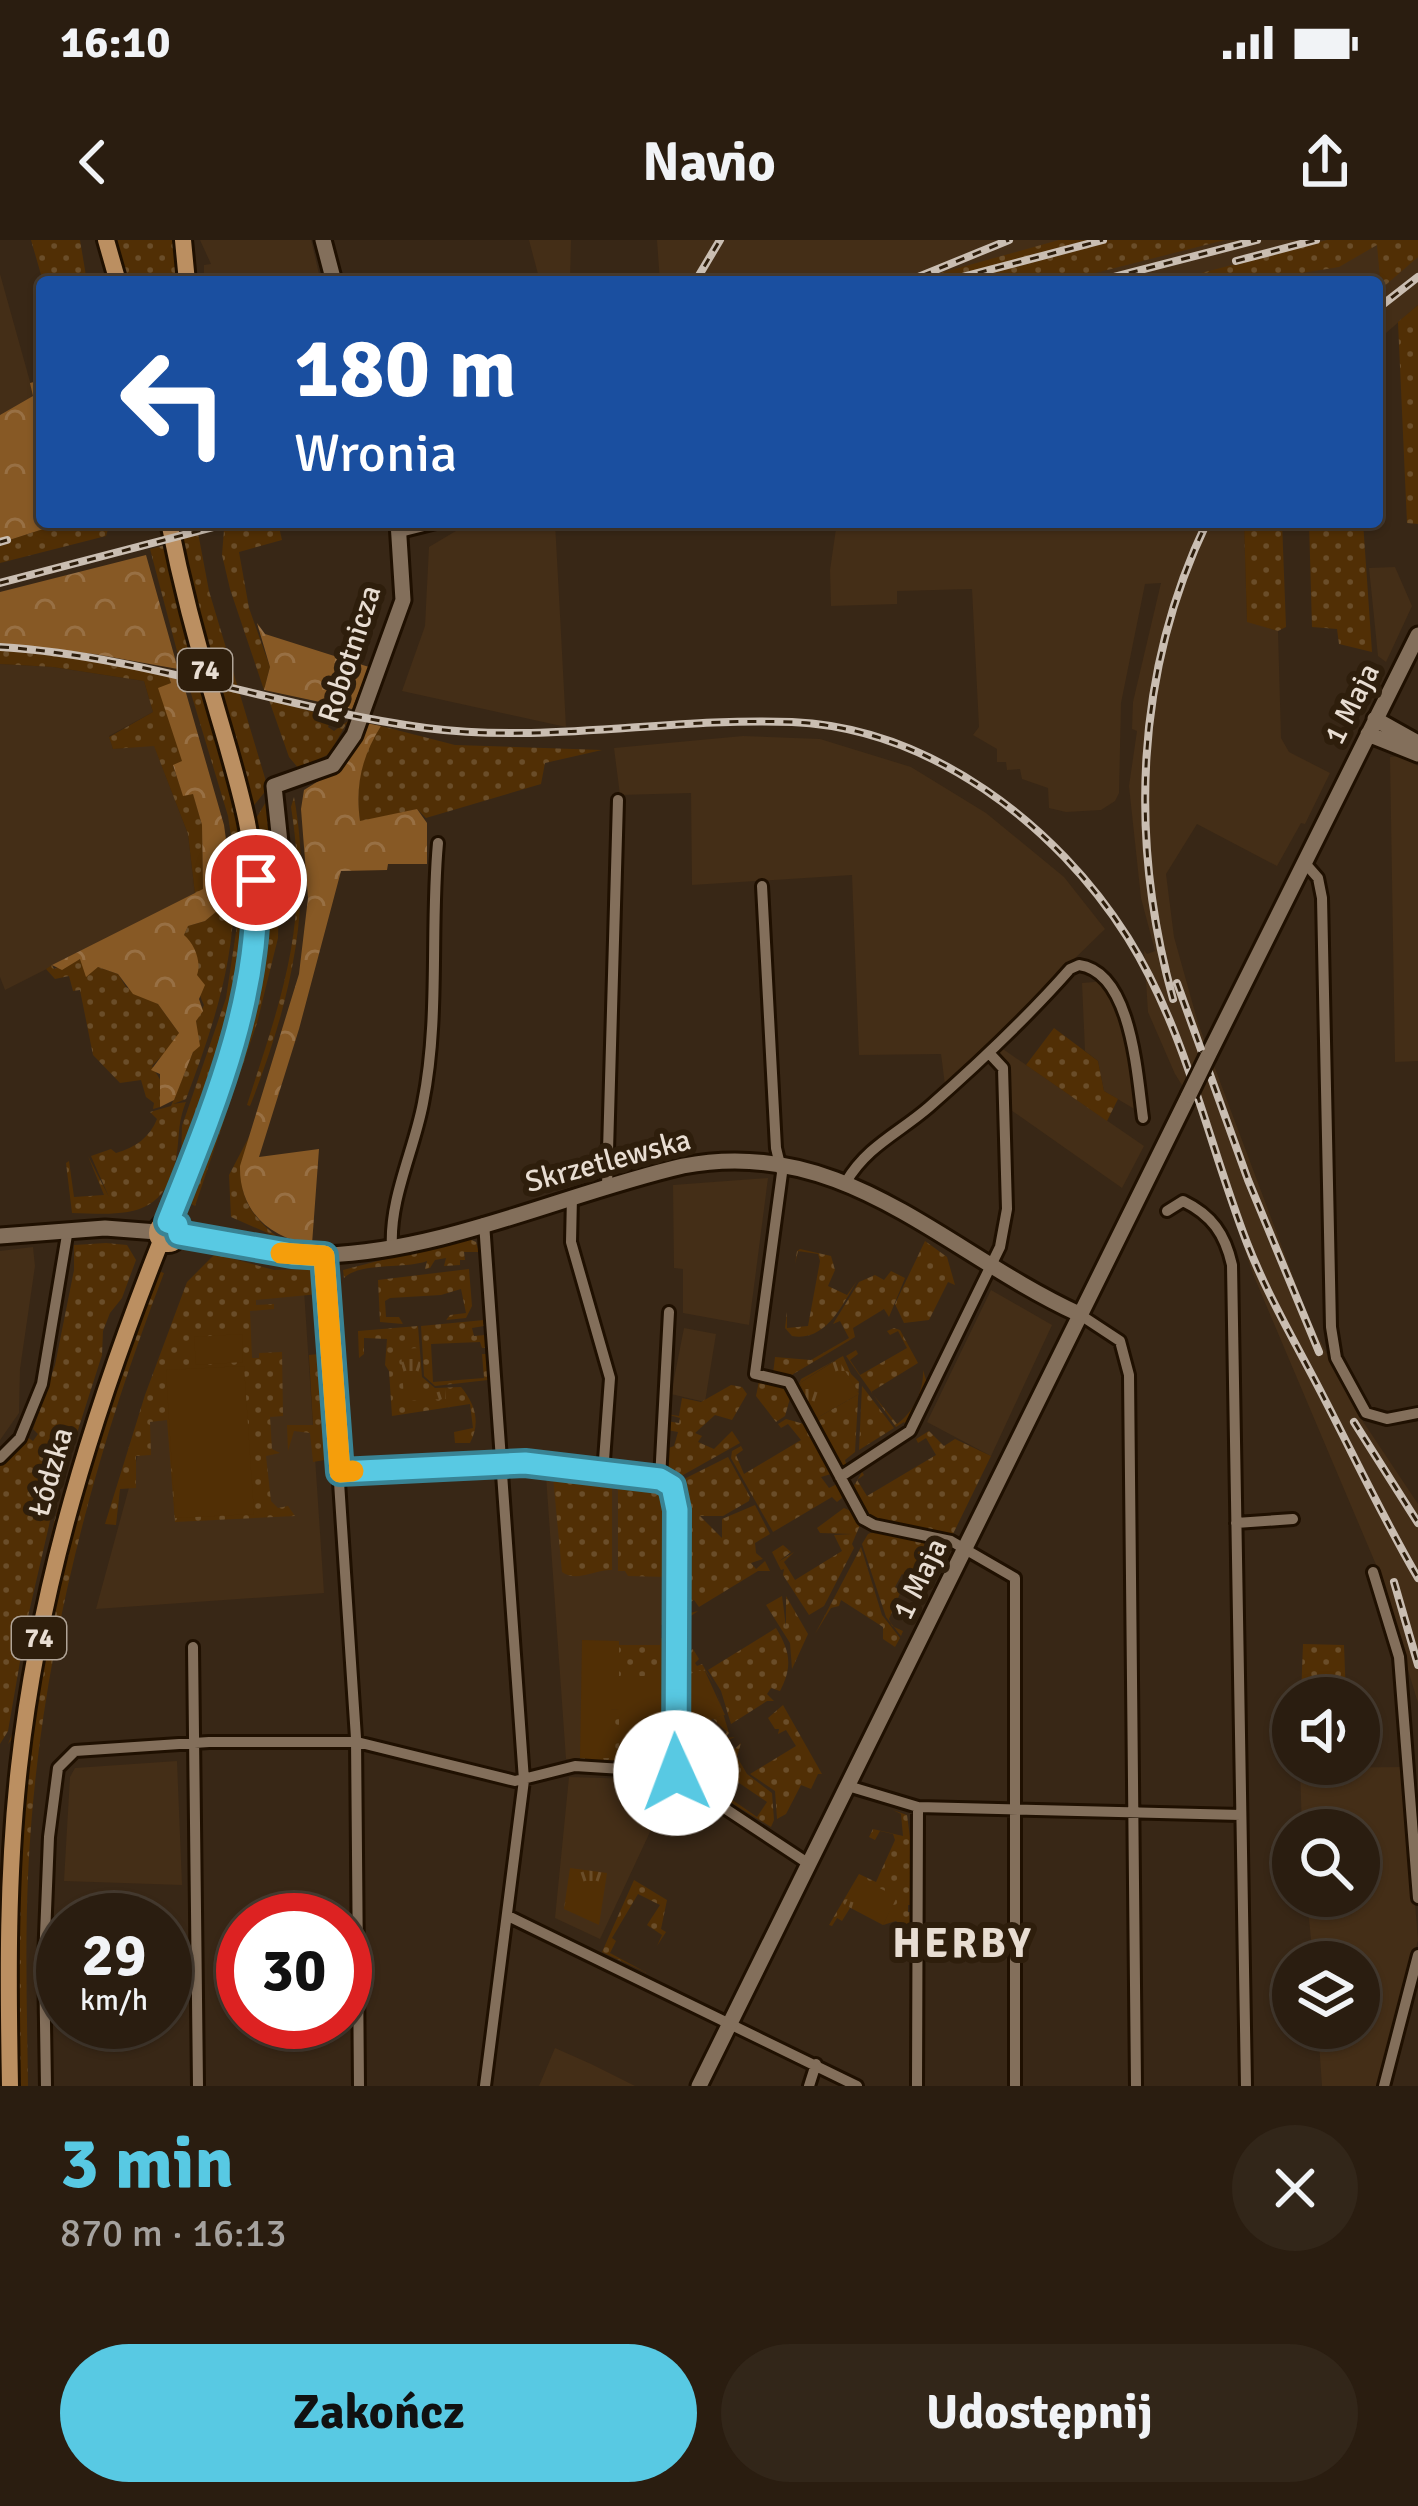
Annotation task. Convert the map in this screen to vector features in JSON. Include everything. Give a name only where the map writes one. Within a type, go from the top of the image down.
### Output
[{"type":"main road","points":[[106,240],[116,276]]},
{"type":"main road","points":[[183,240],[187,276]]},
{"type":"main road","name":"Łódzka","points":[[10,2086],[12,1849],[36,1654],[76,1480],[242,1020],[256,942],[256,880],[247,816],[196,641],[170,528]]},
{"type":"street","points":[[323,240],[332,276]]},
{"type":"street","name":"Robotnicza","points":[[256,880],[283,871],[274,787],[333,765],[354,735],[403,600],[399,528]]},
{"type":"street","name":"1 Maja","points":[[699,2086],[1418,635]]},
{"type":"street","points":[[1371,727],[1418,743]]},
{"type":"street","points":[[1371,727],[1418,754]]},
{"type":"street","points":[[608,1186],[618,800]]},
{"type":"street","points":[[392,1248],[393,1219],[424,1102],[438,842]]},
{"type":"street","points":[[1304,862],[1318,878],[1322,898],[1331,1327],[1336,1358],[1366,1413],[1387,1419],[1418,1413]]},
{"type":"street","points":[[762,886],[776,1148],[782,1173],[755,1374],[789,1382],[868,1523],[941,1538],[1015,1578],[1015,2086]]},
{"type":"street","points":[[846,1182],[871,1148],[918,1116],[990,1054],[1079,965],[1102,976],[1123,1011],[1143,1118]]},
{"type":"street","points":[[840,1477],[908,1433],[1005,1231],[1003,1068],[990,1054]]},
{"type":"street","name":"Skrzetlewska","points":[[0,1236],[68,1229],[166,1232],[324,1256],[392,1248],[702,1162],[780,1162],[846,1182],[1079,1314]]},
{"type":"street","points":[[572,1196],[571,1243],[610,1378],[603,1474]]},
{"type":"street","points":[[1168,1211],[1183,1201],[1208,1216],[1222,1232],[1232,1265],[1246,2086]]},
{"type":"street","points":[[484,1222],[524,1780],[484,2086]]},
{"type":"street","points":[[0,1458],[20,1438],[42,1384],[68,1229]]},
{"type":"street","points":[[324,1256],[357,1742],[359,2086]]},
{"type":"street","points":[[660,1479],[669,1312]]},
{"type":"street","points":[[1079,1314],[1117,1337],[1127,1359],[1136,2086]]},
{"type":"street","points":[[340,1472],[536,1464],[660,1479],[672,1486],[676,1498],[674,1775]]},
{"type":"street","points":[[1236,1522],[1293,1520]]},
{"type":"street","points":[[1373,1571],[1399,1657],[1418,1898]]},
{"type":"street","points":[[193,1647],[198,2086]]},
{"type":"street","points":[[46,2086],[44,1960],[56,1774],[69,1755],[89,1748],[357,1742],[510,1780],[578,1766],[674,1775],[809,1864]]},
{"type":"street","points":[[848,1786],[918,1807],[1241,1815]]},
{"type":"street","points":[[917,2086],[918,1807]]},
{"type":"street","points":[[508,1916],[857,2086]]},
{"type":"street","points":[[1384,2086],[1418,1955]]},
{"type":"street","points":[[809,2086],[817,2064]]},
{"type":"shaded area","points":[[200,240],[311,240],[320,276],[204,276],[204,265],[211,264]]},
{"type":"shaded area","points":[[529,240],[571,240],[570,276],[538,274]]},
{"type":"shaded area","points":[[657,240],[1418,240],[1418,305],[1383,336],[1383,276],[660,276]]},
{"type":"shaded area","points":[[0,274],[34,396],[0,415]]},
{"type":"shaded area","points":[[461,528],[555,528],[566,727],[402,691],[425,626],[429,547]]},
{"type":"shaded area","points":[[836,528],[1244,528],[1247,621],[1278,631],[1281,738],[1289,752],[1330,773],[1277,866],[1197,824],[1166,874],[1174,937],[1198,1023],[1309,1319],[1356,1411],[1418,1504],[1418,1703],[1377,1567],[1253,1274],[1199,1112],[1175,1074],[1148,1012],[1144,950],[1147,954],[1155,951],[1141,898],[1129,786],[1137,731],[1132,729],[1133,702],[1161,583],[1145,584],[1121,703],[1119,793],[1101,810],[1066,812],[1049,808],[1048,788],[1022,779],[1020,769],[1007,770],[1006,762],[997,762],[997,749],[973,735],[979,727],[972,589],[897,591],[897,604],[831,606]]},
{"type":"shaded area","points":[[1395,567],[1412,606],[1386,662],[1378,656],[1369,568]]},
{"type":"shaded area","points":[[0,664],[144,681],[153,712],[109,736],[113,749],[154,745],[188,834],[195,894],[5,990],[0,977]]},
{"type":"shaded area","points":[[743,736],[820,739],[911,767],[986,813],[1064,877],[1105,929],[945,1085],[941,1054],[859,1055],[852,875],[692,885],[691,793],[620,795],[614,748]]},
{"type":"shaded area","points":[[1401,756],[1418,766],[1418,1061],[1395,1062],[1390,757]]},
{"type":"shaded area","points":[[1106,981],[1121,1006],[1143,1114],[1104,1091],[1098,1061],[1085,1051],[1082,983]]},
{"type":"shaded area","points":[[1000,1047],[1144,1146],[1122,1188],[1008,1108],[1004,1063],[992,1054]]},
{"type":"shaded area","points":[[768,1178],[749,1325],[683,1313],[683,1269],[674,1268],[673,1185]]},
{"type":"shaded area","points":[[33,1247],[19,1413],[0,1440],[0,1251]]},
{"type":"shaded area","points":[[303,1275],[324,1593],[96,1609],[171,1345]]},
{"type":"shaded area","points":[[991,1290],[1052,1325],[991,1456],[927,1422]]},
{"type":"shaded area","points":[[684,1328],[716,1334],[705,1402],[671,1394]]},
{"type":"shaded area","points":[[546,1476],[652,1486],[666,1494],[668,1617],[667,1624],[661,1625],[664,1765],[566,1759]]},
{"type":"shaded area","points":[[177,1761],[182,1885],[64,1881],[70,1777],[75,1768]]},
{"type":"shaded area","points":[[1380,1767],[1404,1767],[1418,1940],[1381,2086],[1322,2086],[1319,2049],[1380,2049],[1380,1941],[1311,1941],[1309,1917],[1380,1917],[1380,1809],[1301,1809],[1301,1785],[1380,1785]]},
{"type":"shaded area","points":[[569,1777],[667,1780],[671,1787],[600,1939],[555,1918]]},
{"type":"shaded area","points":[[555,2048],[591,2064],[635,2086],[539,2086]]},
{"type":"green space","points":[[31,240],[80,240],[86,276],[41,276]]},
{"type":"green space","points":[[117,240],[178,240],[181,276],[126,276]]},
{"type":"green space","points":[[1059,240],[1225,240],[1084,276],[930,276]]},
{"type":"green space","points":[[1327,240],[1418,240],[1418,257],[1383,287],[1377,245],[1339,267],[1284,276],[1190,276]]},
{"type":"green space","points":[[1418,305],[1418,524],[1407,523],[1398,322]]},
{"type":"green space","points":[[36,382],[36,528],[46,528],[0,543],[0,415],[33,396],[30,383]]},
{"type":"green space","points":[[46,528],[108,528],[106,536],[0,563],[0,543]]},
{"type":"green space","points":[[175,528],[197,528],[209,591],[268,788],[251,809],[184,575]]},
{"type":"green space","points":[[279,528],[282,540],[239,552],[249,608],[270,667],[264,690],[230,589],[222,555],[224,530]]},
{"type":"green space","points":[[1244,528],[1282,528],[1286,627],[1278,631],[1247,622]]},
{"type":"green space","points":[[1309,528],[1363,528],[1372,652],[1339,644],[1337,629],[1312,627]]},
{"type":"green space","points":[[166,545],[199,674],[182,670],[150,549]]},
{"type":"green space","points":[[146,555],[178,669],[0,644],[0,592]]},
{"type":"green space","points":[[257,623],[265,634],[369,667],[352,709],[344,707],[337,696],[334,705],[264,690],[270,667]]},
{"type":"green space","points":[[0,650],[81,657],[168,675],[171,683],[159,689],[183,762],[173,766],[183,795],[193,793],[202,825],[203,890],[195,894],[188,834],[154,746],[113,749],[109,737],[153,712],[144,681],[0,664]]},
{"type":"green space","points":[[168,675],[182,679],[224,825],[234,897],[205,921],[188,926],[184,935],[196,953],[197,975],[205,985],[199,999],[203,1011],[196,1021],[200,1046],[193,1052],[174,1100],[160,1107],[160,1074],[151,1070],[179,1033],[158,1004],[133,994],[118,974],[98,967],[86,977],[80,959],[62,970],[52,965],[203,889],[202,825],[193,794],[183,796],[173,765],[182,761],[158,688],[171,683]]},
{"type":"green space","points":[[187,680],[203,684],[238,809],[251,897],[249,942],[232,1029],[170,1197],[181,1159],[182,1126],[226,998],[238,919],[228,816]]},
{"type":"green space","points":[[269,700],[332,717],[328,727],[334,731],[348,721],[329,754],[299,769],[289,757]]},
{"type":"green space","points":[[366,723],[381,726],[362,771],[360,821],[417,809],[427,823],[427,864],[341,871],[259,1157],[319,1149],[312,1244],[282,1236],[260,1220],[245,1196],[240,1166],[299,974],[308,898],[301,809],[304,790],[341,767]]},
{"type":"green space","points":[[381,726],[455,745],[602,750],[545,763],[541,784],[426,818],[417,809],[360,822],[361,771]]},
{"type":"green space","points":[[270,795],[280,857],[278,938],[257,1023],[195,1206],[187,1202],[248,1019],[254,822]]},
{"type":"green space","points":[[294,797],[301,877],[294,954],[277,1030],[250,1106],[295,924]]},
{"type":"green space","points":[[234,897],[230,950],[212,1025],[186,1099],[173,1104],[186,1102],[170,1179],[161,1194],[138,1210],[72,1213],[66,1163],[69,1161],[74,1197],[104,1195],[88,1156],[109,1197],[91,1156],[135,1145],[157,1119],[150,1112],[171,1106],[198,1040],[196,1021],[204,1005],[184,935],[188,926],[205,921]]},
{"type":"green space","points":[[80,959],[92,970],[98,967],[118,974],[126,987],[158,1004],[179,1033],[152,1066],[162,1083],[160,1107],[153,1109],[141,1080],[120,1083],[93,1055],[80,990],[73,991],[69,976],[55,979],[46,969]]},
{"type":"green space","points":[[1054,1028],[1098,1061],[1104,1091],[1118,1099],[1107,1121],[1026,1065]]},
{"type":"green space","points":[[250,1135],[242,1166],[243,1192],[255,1216],[279,1238],[231,1217],[229,1175]]},
{"type":"green space","points":[[467,1238],[476,1242],[479,1252],[464,1252],[460,1265],[444,1266],[446,1258],[425,1269],[427,1261],[360,1270],[344,1278],[343,1270]]},
{"type":"green space","points":[[925,1241],[947,1257],[955,1285],[948,1282],[929,1320],[904,1323],[895,1304]]},
{"type":"green space","points":[[74,1245],[127,1245],[136,1260],[103,1331],[102,1355],[53,1508],[8,1731],[0,1744],[0,1465],[27,1437],[33,1441],[38,1434],[33,1429],[55,1365],[74,1270]]},
{"type":"green space","points":[[800,1249],[831,1256],[835,1270],[828,1286],[847,1295],[857,1281],[824,1328],[792,1336],[785,1328],[787,1312],[787,1328],[808,1326],[820,1261],[818,1254],[798,1251],[795,1264],[797,1251]]},
{"type":"green space","points":[[215,1254],[274,1270],[311,1269],[317,1278],[319,1294],[256,1300],[256,1305],[274,1304],[274,1309],[250,1311],[252,1358],[282,1352],[283,1416],[270,1417],[272,1449],[280,1453],[266,1456],[271,1501],[278,1508],[288,1506],[295,1516],[175,1522],[167,1420],[150,1422],[151,1455],[136,1456],[136,1488],[120,1489],[116,1525],[105,1524],[187,1282]]},
{"type":"green space","points":[[469,1269],[472,1306],[466,1318],[446,1320],[466,1313],[461,1289],[390,1298],[385,1301],[386,1317],[399,1317],[403,1324],[380,1322],[378,1280]]},
{"type":"green space","points":[[156,1270],[164,1273],[91,1494],[55,1645],[33,1799],[28,1876],[28,2086],[16,2086],[18,1861],[35,1694],[80,1499]]},
{"type":"green space","points":[[891,1271],[905,1278],[889,1317],[884,1309],[853,1328],[855,1337],[790,1376],[773,1374],[775,1357],[811,1360],[849,1338],[840,1321],[833,1324],[859,1282],[875,1275],[884,1280]]},
{"type":"green space","points":[[484,1320],[484,1326],[472,1328],[474,1336],[485,1335],[486,1348],[480,1342],[431,1344],[433,1382],[484,1378],[482,1354],[486,1354],[488,1380],[435,1386],[424,1376],[421,1326]]},
{"type":"green space","points":[[418,1326],[422,1377],[435,1388],[461,1387],[473,1407],[476,1421],[470,1443],[455,1443],[454,1432],[473,1428],[470,1404],[392,1416],[385,1365],[387,1339],[364,1338],[364,1354],[359,1358],[358,1331]]},
{"type":"green space","points":[[900,1330],[918,1363],[871,1392],[846,1356],[856,1350],[858,1354],[850,1360],[860,1375],[907,1348],[898,1331],[890,1335],[887,1331]]},
{"type":"green space","points":[[242,1334],[243,1362],[196,1365],[194,1337]]},
{"type":"green space","points":[[419,1348],[422,1390],[445,1389],[446,1399],[404,1401],[401,1349]]},
{"type":"green space","points":[[109,1349],[16,1734],[8,1744],[54,1522]]},
{"type":"green space","points":[[319,1354],[330,1459],[313,1462],[310,1433],[294,1431],[288,1451],[287,1425],[313,1425],[309,1355]]},
{"type":"green space","points":[[843,1356],[859,1382],[858,1393],[837,1359]]},
{"type":"green space","points":[[838,1359],[859,1394],[815,1419],[800,1383]]},
{"type":"green space","points":[[834,1361],[800,1383],[815,1419],[858,1394],[855,1452],[845,1460],[847,1467],[838,1464],[797,1389],[801,1379]]},
{"type":"green space","points":[[244,1366],[254,1514],[175,1518],[166,1370]]},
{"type":"green space","points":[[923,1370],[927,1383],[907,1426],[904,1422],[896,1427],[874,1395],[897,1424],[917,1400]]},
{"type":"green space","points":[[759,1381],[786,1388],[791,1395],[785,1416],[776,1422],[756,1396]]},
{"type":"green space","points":[[731,1385],[742,1387],[747,1394],[732,1420],[715,1415],[695,1433],[702,1436],[698,1442],[714,1449],[732,1431],[740,1443],[676,1479],[666,1475],[666,1449],[674,1446],[678,1432],[667,1430],[671,1424],[666,1421],[679,1423],[680,1418],[666,1414],[679,1416],[682,1398],[701,1402]]},
{"type":"green space","points":[[862,1386],[894,1428],[859,1450]]},
{"type":"green space","points":[[786,1419],[804,1424],[831,1474],[821,1477],[829,1488],[837,1484],[842,1498],[837,1502],[832,1497],[773,1532],[731,1458],[732,1451],[741,1446],[743,1450],[736,1455],[744,1474],[801,1440],[788,1424],[781,1428],[778,1424]]},
{"type":"green space","points":[[929,1431],[944,1446],[955,1439],[991,1456],[952,1536],[874,1521],[851,1491],[857,1480],[867,1496],[936,1455],[926,1438],[918,1443],[916,1439]]},
{"type":"green space","points":[[728,1457],[749,1501],[723,1516],[700,1516],[722,1538],[722,1519],[755,1505],[770,1534],[755,1543],[763,1559],[751,1563],[756,1569],[765,1561],[770,1571],[758,1571],[699,1607],[694,1600],[687,1604],[690,1613],[698,1611],[681,1623],[682,1491],[678,1482]]},
{"type":"green space","points":[[553,1477],[612,1482],[612,1570],[574,1576],[562,1572]]},
{"type":"green space","points":[[618,1483],[655,1487],[666,1494],[668,1577],[628,1576],[618,1571]]},
{"type":"green space","points":[[844,1508],[853,1512],[860,1525],[854,1548],[824,1606],[809,1615],[772,1552],[783,1545],[791,1552],[778,1562],[794,1552],[784,1562],[795,1580],[842,1551],[834,1535],[852,1534],[820,1533],[817,1528]]},
{"type":"green space","points":[[878,1530],[947,1544],[926,1586],[902,1574],[895,1587],[901,1591],[891,1623],[886,1617],[862,1544]]},
{"type":"green space","points":[[861,1547],[882,1615],[900,1638],[895,1647],[883,1639],[883,1627],[841,1600],[815,1634]]},
{"type":"green space","points":[[782,1596],[786,1627],[786,1596],[808,1634],[792,1669],[790,1643],[766,1605]]},
{"type":"green space","points":[[776,1628],[788,1659],[780,1691],[771,1688],[767,1694],[774,1701],[731,1724],[721,1691],[708,1670]]},
{"type":"green space","points":[[661,1638],[667,1640],[667,1767],[581,1764],[580,1758],[611,1758],[619,1645],[660,1645]]},
{"type":"green space","points":[[582,1640],[619,1641],[619,1676],[661,1676],[660,1756],[619,1755],[619,1709],[611,1710],[611,1758],[580,1758]]},
{"type":"green space","points":[[1303,1644],[1344,1645],[1345,1677],[1302,1677]]},
{"type":"green space","points":[[693,1649],[699,1659],[695,1663],[702,1664],[714,1684],[704,1669],[686,1726],[724,1715],[729,1733],[725,1738],[735,1737],[726,1741],[723,1737],[727,1732],[713,1719],[704,1724],[701,1741],[723,1760],[741,1743],[737,1757],[747,1774],[772,1793],[771,1827],[721,1800],[731,1799],[757,1817],[767,1802],[681,1734],[681,1658]]},
{"type":"green space","points":[[704,1669],[725,1715],[686,1726],[684,1676]]},
{"type":"green space","points":[[783,1705],[822,1774],[811,1789],[801,1785],[786,1814],[777,1819],[775,1791],[750,1774],[796,1746],[786,1730],[778,1734],[768,1718]]},
{"type":"green space","points":[[893,1810],[907,1815],[910,1837],[915,1838],[912,1905],[908,1905],[913,1936],[896,1921],[883,1925],[896,1897],[846,1905],[850,1908],[842,1921],[837,1918],[829,1925],[859,1874],[876,1882],[895,1840],[893,1834],[880,1831],[875,1840],[869,1837],[873,1829],[903,1836],[901,1814]]},
{"type":"green space","points":[[570,1868],[607,1873],[599,1925],[564,1909]]},
{"type":"green space","points":[[858,1877],[897,1897],[883,1925],[845,1905]]},
{"type":"green space","points":[[634,1880],[667,1900],[661,1929],[666,1932],[657,1946],[662,1935],[647,1925],[660,1905],[638,1894],[612,1938],[616,1941],[610,1953],[647,1973],[602,1952]]},
{"type":"railway","points":[[699,276],[720,240]]},
{"type":"railway","points":[[921,276],[1009,240]]},
{"type":"railway","points":[[966,276],[1103,240]]},
{"type":"railway","points":[[1117,276],[1257,240]]},
{"type":"railway","points":[[1236,261],[1316,240]]},
{"type":"railway","points":[[1383,304],[1418,277]]},
{"type":"railway","points":[[0,583],[210,528]]},
{"type":"railway","points":[[1173,999],[1150,878],[1146,757],[1165,637],[1204,528]]},
{"type":"railway","points":[[0,542],[7,540]]},
{"type":"railway","points":[[0,647],[108,661],[426,728],[518,733],[746,721],[843,728],[893,742],[985,790],[1065,857],[1099,896],[1148,974],[1181,1049],[1255,1263],[1418,1578]]},
{"type":"railway","points":[[1177,983],[1248,1180],[1319,1352]]},
{"type":"railway","points":[[1354,1422],[1418,1523]]},
{"type":"railway","points":[[1394,1582],[1418,1665]]},
{"type":"slow traffic","points":[[281,1253],[324,1256],[340,1472],[353,1471]]},
{"type":"district","name":"HERBY","points":[[963,1943]]},
{"type":"route","points":[[256,880],[256,942],[242,1020],[168,1222],[177,1225],[179,1234],[324,1256],[340,1472],[525,1463],[660,1479],[672,1486],[677,1510],[676,1773]]}]
